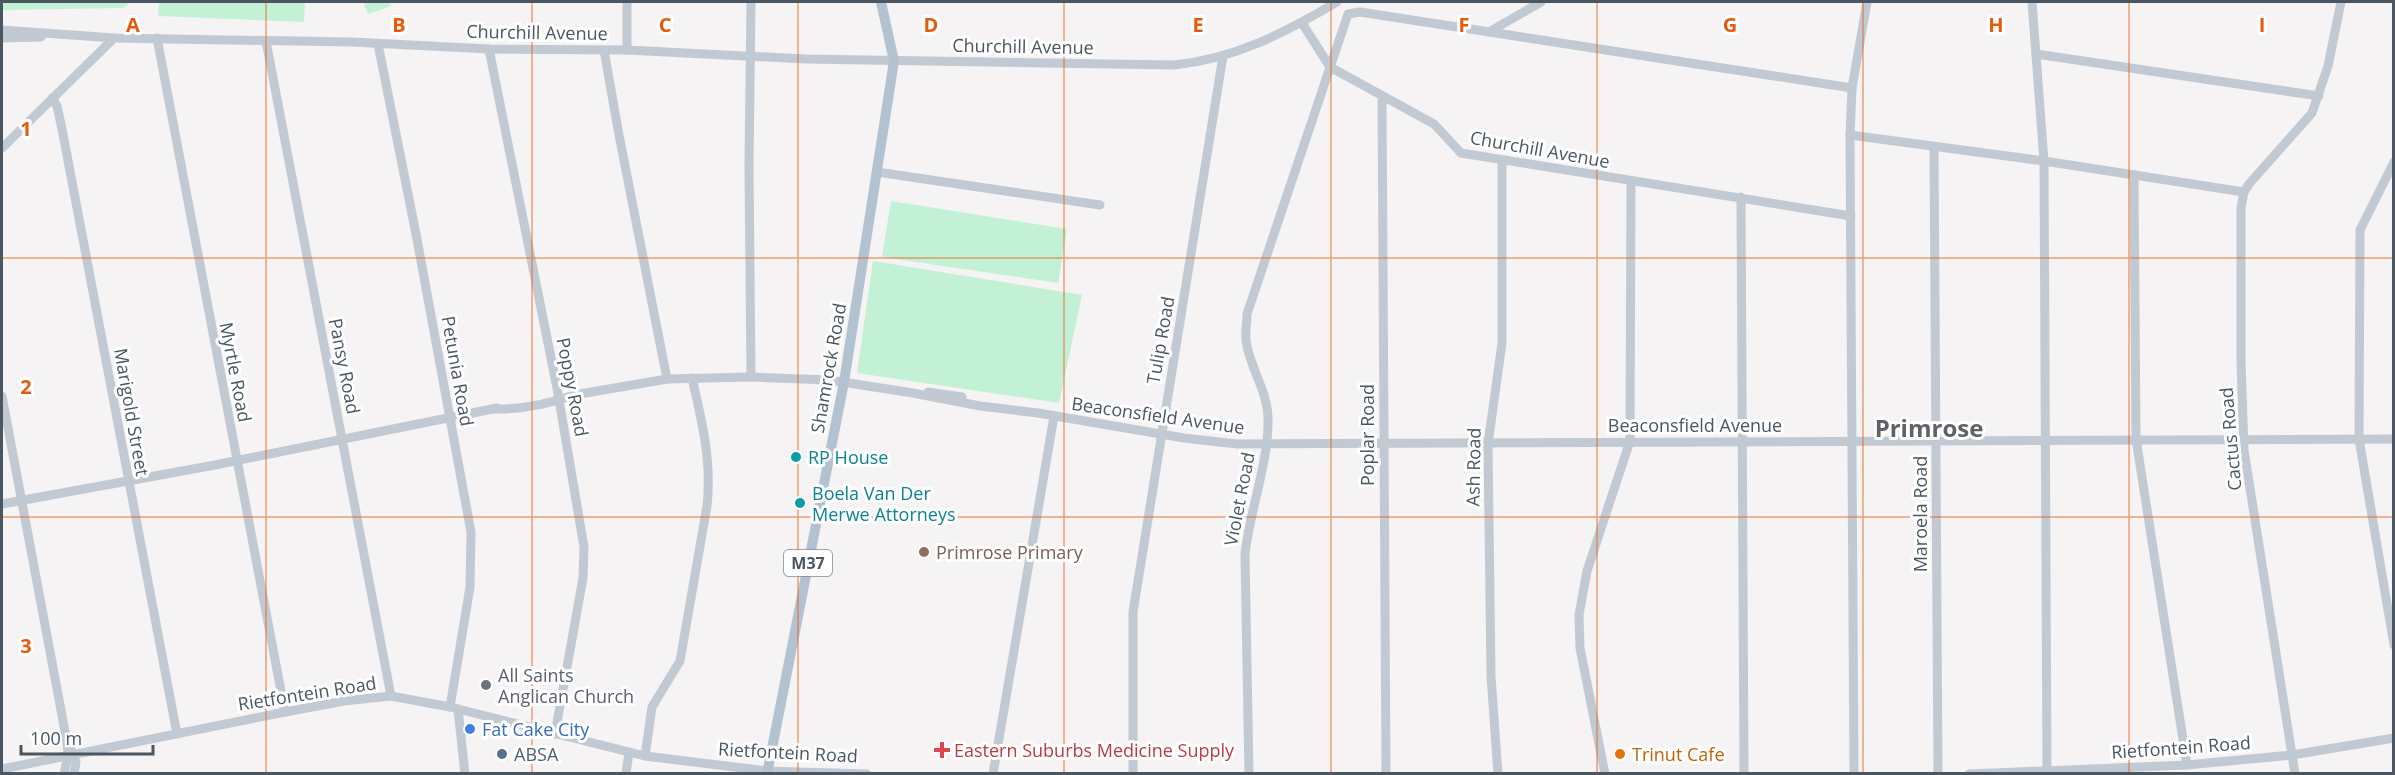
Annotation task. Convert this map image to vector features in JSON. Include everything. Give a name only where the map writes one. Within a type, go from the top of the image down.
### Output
[{"type":"main road","name":"Shamrock Road","points":[[767,772],[844,382],[894,61],[881,2]]},
{"type":"street","points":[[627,2],[627,50]]},
{"type":"street","points":[[751,2],[751,376]]},
{"type":"street","points":[[1302,23],[1337,2]]},
{"type":"street","points":[[1489,32],[1541,2]]},
{"type":"street","points":[[1854,774],[1850,135],[1852,88],[1867,2]]},
{"type":"street","points":[[2032,2],[2044,160],[2047,771]]},
{"type":"street","points":[[1850,135],[2044,160],[2244,192],[2305,123],[2319,96],[2341,2]]},
{"type":"street","name":"Violet Road","points":[[1249,774],[1245,554],[1266,444],[1267,404],[1246,341],[1247,314],[1344,22],[1351,12],[1489,32]]},
{"type":"street","name":"Churchill Avenue","points":[[2,38],[58,35],[489,49],[627,50],[750,57],[894,61],[1174,65],[1223,56],[1270,39],[1302,23],[1330,67],[1434,124],[1461,153],[1851,216]]},
{"type":"street","name":"Churchill Avenue","points":[[2,30],[58,35]]},
{"type":"street","points":[[1489,32],[1852,88]]},
{"type":"street","points":[[2,148],[114,38]]},
{"type":"street","name":"Myrtle Road","points":[[157,38],[285,712]]},
{"type":"street","name":"Pansy Road","points":[[266,41],[391,696]]},
{"type":"street","name":"Petunia Road","points":[[378,44],[471,532],[472,562],[454,708],[465,774]]},
{"type":"street","name":"Poppy Road","points":[[489,49],[581,523],[584,565],[555,734]]},
{"type":"street","points":[[604,50],[667,379]]},
{"type":"street","points":[[2036,54],[2319,96]]},
{"type":"street","name":"Tulip Road","points":[[1133,774],[1133,612],[1223,56]]},
{"type":"street","name":"Poplar Road","points":[[1382,96],[1386,774]]},
{"type":"street","name":"Marigold Street","points":[[52,98],[57,106],[62,129],[177,734]]},
{"type":"street","name":"Maroela Road","points":[[1934,147],[1938,774]]},
{"type":"street","name":"Ash Road","points":[[1498,774],[1491,675],[1488,444],[1502,343],[1502,161]]},
{"type":"street","points":[[2394,162],[2362,224],[2359,238],[2359,439],[2394,645]]},
{"type":"street","points":[[877,172],[1100,205]]},
{"type":"street","points":[[2134,175],[2136,440],[2187,765]]},
{"type":"street","points":[[1605,774],[1580,648],[1579,604],[1587,571],[1630,441],[1632,181]]},
{"type":"street","name":"Cactus Road","points":[[2244,192],[2240,226],[2244,438],[2295,774]]},
{"type":"street","points":[[1741,197],[1744,774]]},
{"type":"street","name":"Beaconsfield Avenue","points":[[2,504],[342,440],[450,417],[492,410],[508,410],[558,397],[667,379],[751,376],[844,382],[913,393],[941,393],[999,407],[1213,443],[1488,444],[1630,441],[2394,439]]},
{"type":"street","points":[[645,756],[652,707],[680,661],[710,482],[707,453],[692,378]]},
{"type":"street","points":[[2,396],[74,774]]},
{"type":"street","points":[[993,774],[1054,416]]},
{"type":"street","name":"Rietfontein Road","points":[[2,769],[285,712],[344,701],[391,696],[454,708],[645,756],[767,772],[867,774]]},
{"type":"street","name":"Rietfontein Road","points":[[1969,774],[2187,765],[2292,755],[2394,738]]},
{"type":"street","points":[[626,774],[629,752]]},
{"type":"street","points":[[64,774],[71,755]]},
{"type":"green space","points":[[2,2],[131,2],[123,8],[2,10]]},
{"type":"green space","points":[[159,2],[305,2],[304,22],[158,16]]},
{"type":"green space","points":[[363,2],[389,2],[391,6],[368,14]]},
{"type":"green space","points":[[891,201],[1067,229],[1058,283],[882,257]]},
{"type":"green space","points":[[873,261],[1082,295],[1059,403],[857,373]]},
{"type":"place","name":"RP House","points":[[796,457]]},
{"type":"place","name":"Boela Van Der Merwe Attorneys","points":[[800,503]]},
{"type":"place","name":"Primrose Primary","points":[[924,552]]},
{"type":"place","name":"All Saints Anglican Church","points":[[486,685]]},
{"type":"place","name":"Fat Cake City","points":[[470,729]]},
{"type":"place","name":"Eastern Suburbs Medicine Supply","points":[[942,750]]},
{"type":"place","name":"ABSA","points":[[502,754]]},
{"type":"place","name":"Trinut Cafe","points":[[1620,754]]},
{"type":"district","name":"Primrose","points":[[1929,427]]}]
